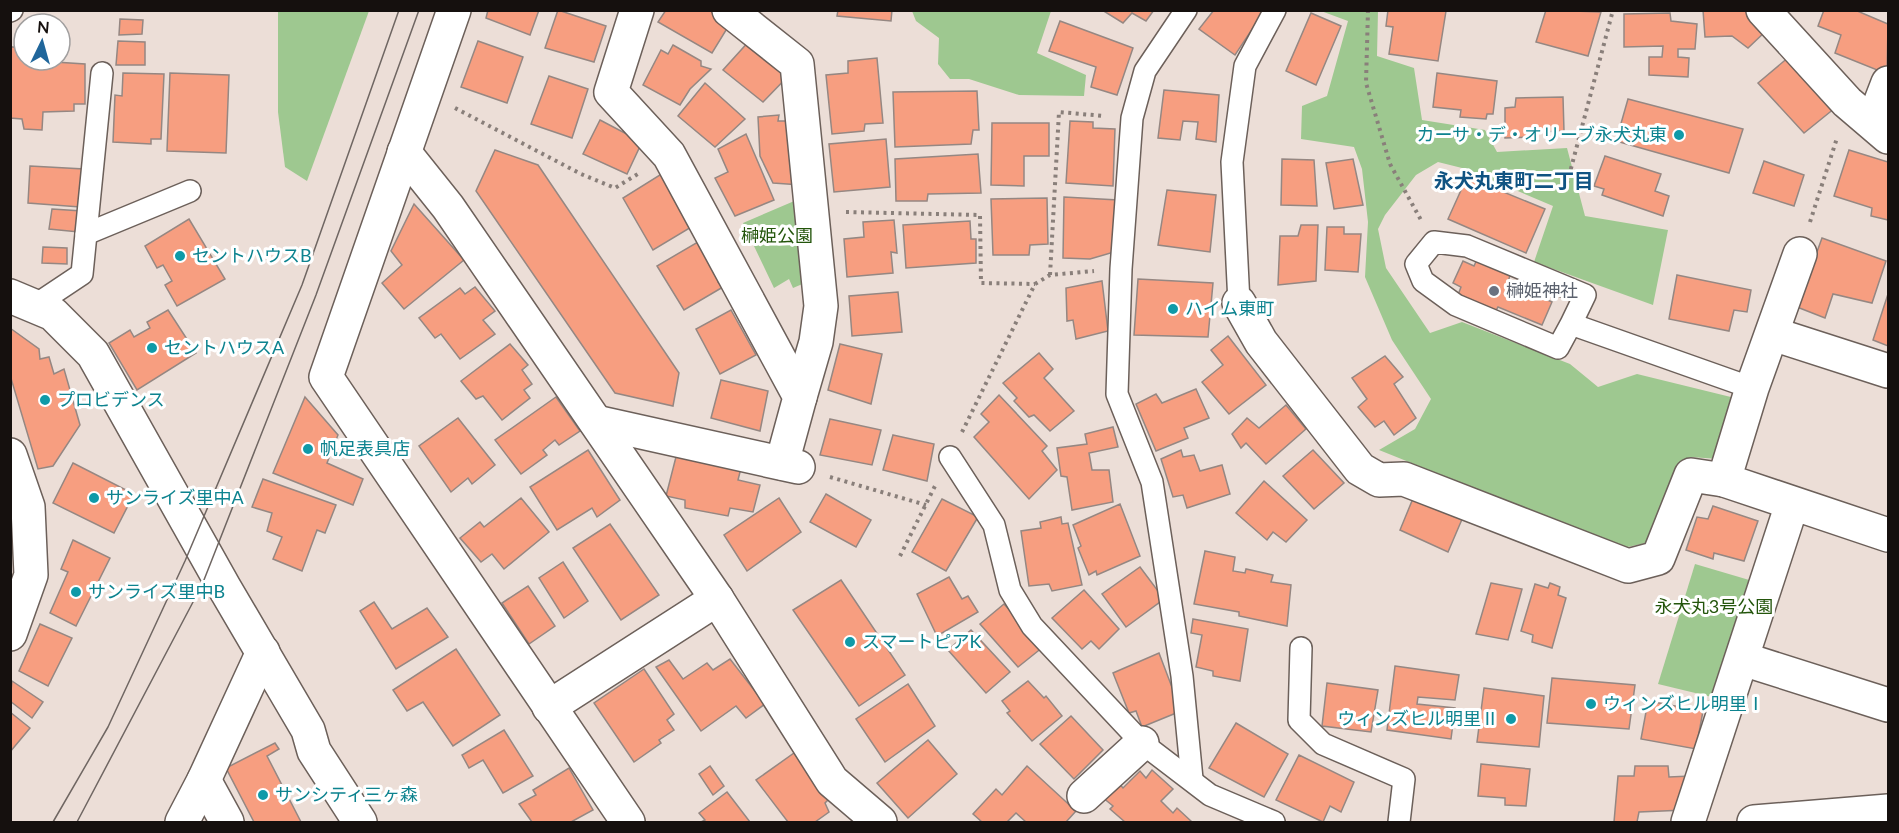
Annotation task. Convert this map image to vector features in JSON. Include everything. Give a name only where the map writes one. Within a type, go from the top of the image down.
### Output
[{"type":"street","points":[[454,10],[327,376],[628,822]]},
{"type":"street","points":[[637,10],[610,92],[669,155],[800,397]]},
{"type":"street","points":[[596,422],[790,465],[800,397],[816,342],[820,306],[813,212],[797,64],[729,10]]},
{"type":"street","points":[[1763,10],[1847,102],[1881,130]]},
{"type":"street","points":[[1881,130],[1888,82]]},
{"type":"street","points":[[404,152],[448,207],[717,599],[832,781],[880,822]]},
{"type":"street","points":[[1724,480],[1752,388],[1800,254]]},
{"type":"street","points":[[22,301],[53,314],[93,354],[308,730],[314,751],[360,822]]},
{"type":"street","points":[[1239,303],[1261,342],[1360,469],[1379,480],[1404,479],[1628,566],[1658,558],[1691,475],[1724,480],[1888,535]]},
{"type":"street","points":[[1773,334],[1888,371]]},
{"type":"street","points":[[10,455],[28,507],[31,575],[10,634]]},
{"type":"street","points":[[1688,822],[1792,504]]},
{"type":"street","points":[[549,707],[717,599]]},
{"type":"street","points":[[182,822],[263,652]]},
{"type":"street","points":[[1743,659],[1888,705]]},
{"type":"street","points":[[1084,796],[1142,742]]},
{"type":"street","points":[[204,780],[227,822]]},
{"type":"street","points":[[1754,822],[1888,811]]},
{"type":"lane","points":[[1186,10],[1144,71],[1132,118],[1121,269],[1117,394],[1152,482],[1182,676],[1192,779]]},
{"type":"lane","points":[[1239,303],[1232,162],[1245,66],[1275,10]]},
{"type":"lane","points":[[22,301],[82,273],[102,73]]},
{"type":"lane","points":[[86,234],[190,190]]},
{"type":"lane","points":[[1434,242],[1467,246],[1585,295],[1571,324],[1558,348],[1456,305],[1423,281],[1416,264],[1434,242]]},
{"type":"lane","points":[[1571,324],[1752,388]]},
{"type":"lane","points":[[950,457],[994,525],[1010,590],[1032,626],[1142,742],[1210,795],[1274,822]]},
{"type":"lane","points":[[1301,648],[1299,720],[1323,744],[1404,778],[1399,822]]},
{"type":"path","points":[[1368,10],[1365,83],[1390,164],[1434,242]]},
{"type":"path","points":[[1565,191],[1614,10]]},
{"type":"path","points":[[426,92],[581,174],[615,188],[669,155]]},
{"type":"path","points":[[1050,275],[1059,112],[1132,118]]},
{"type":"path","points":[[1810,223],[1830,164]]},
{"type":"path","points":[[813,212],[980,215],[981,283],[1035,284],[1050,275],[1121,269]]},
{"type":"path","points":[[900,556],[1035,284]]},
{"type":"path","points":[[790,465],[926,505]]},
{"type":"green space","points":[[278,11],[369,11],[307,181],[285,167],[278,112]]},
{"type":"green space","points":[[912,11],[1051,11],[1037,53],[1086,75],[1084,96],[1019,95],[969,79],[950,79],[938,64],[939,38],[916,21]]},
{"type":"green space","points":[[1321,11],[1378,11],[1377,56],[1414,68],[1422,120],[1485,130],[1497,152],[1567,148],[1585,216],[1668,230],[1653,305],[1534,262],[1553,206],[1466,169],[1438,162],[1416,175],[1385,215],[1378,229],[1386,268],[1430,333],[1462,322],[1570,364],[1598,387],[1637,374],[1739,399],[1719,459],[1690,457],[1650,542],[1623,548],[1379,450],[1415,429],[1431,399],[1392,340],[1365,277],[1368,222],[1362,169],[1354,147],[1301,139],[1302,106],[1327,96],[1348,21]]},
{"type":"green space","name":"榊姫公園","points":[[799,199],[807,282],[793,288],[789,279],[774,288],[743,223]]},
{"type":"green space","name":"永犬丸3号公園","points":[[1695,564],[1756,582],[1716,698],[1658,684]]},
{"type":"building","points":[[488,10],[539,10],[530,35],[486,18]]},
{"type":"building","points":[[558,10],[606,26],[594,62],[545,48]]},
{"type":"building","points":[[666,10],[712,10],[731,22],[712,53],[658,22]]},
{"type":"building","points":[[838,10],[892,10],[891,21],[837,16]]},
{"type":"building","points":[[1102,10],[1154,10],[1146,21],[1132,13],[1123,23]]},
{"type":"building","points":[[1214,10],[1265,10],[1235,55],[1199,29]]},
{"type":"building","points":[[1388,10],[1446,11],[1438,61],[1389,54],[1393,27],[1386,26]]},
{"type":"building","points":[[1546,10],[1601,12],[1588,56],[1536,42]]},
{"type":"building","points":[[1703,10],[1749,10],[1767,30],[1748,48],[1732,36],[1705,37]]},
{"type":"building","points":[[1824,10],[1855,10],[1888,24],[1887,74],[1835,53],[1841,35],[1818,26]]},
{"type":"building","points":[[1311,13],[1341,26],[1316,85],[1286,71]]},
{"type":"building","points":[[1670,13],[1671,21],[1697,24],[1695,49],[1678,49],[1678,57],[1689,58],[1688,77],[1649,75],[1649,57],[1662,57],[1663,46],[1624,47],[1624,14]]},
{"type":"building","points":[[120,19],[143,20],[142,34],[119,35]]},
{"type":"building","points":[[1060,21],[1133,48],[1117,95],[1091,87],[1096,67],[1049,51]]},
{"type":"building","points":[[751,39],[793,71],[763,102],[723,70]]},
{"type":"building","points":[[118,41],[145,42],[145,65],[116,65]]},
{"type":"building","points":[[478,41],[523,57],[507,103],[461,87]]},
{"type":"building","points":[[673,45],[701,61],[701,66],[711,69],[690,89],[680,105],[643,85],[661,50],[668,54]]},
{"type":"building","points":[[10,47],[12,47],[12,72],[72,72],[72,63],[85,64],[85,104],[74,104],[74,111],[43,112],[42,130],[24,129],[22,119],[10,118]]},
{"type":"building","points":[[1790,56],[1835,108],[1804,133],[1758,83]]},
{"type":"building","points":[[877,58],[883,123],[865,124],[864,131],[832,134],[826,75],[848,73],[848,61]]},
{"type":"building","points":[[123,73],[164,74],[161,139],[151,139],[151,144],[113,142],[115,95],[122,96]]},
{"type":"building","points":[[170,73],[229,75],[226,153],[167,151]]},
{"type":"building","points":[[1437,73],[1497,81],[1493,114],[1487,114],[1486,119],[1460,117],[1461,110],[1433,107]]},
{"type":"building","points":[[549,76],[588,89],[572,138],[531,124]]},
{"type":"building","points":[[705,83],[745,119],[715,147],[678,116]]},
{"type":"building","points":[[1164,90],[1219,95],[1216,142],[1196,139],[1198,122],[1183,121],[1180,140],[1158,138]]},
{"type":"building","points":[[977,91],[979,130],[973,130],[971,144],[895,147],[893,92]]},
{"type":"building","points":[[1563,97],[1564,131],[1533,132],[1532,137],[1505,138],[1505,108],[1515,107],[1516,98]]},
{"type":"building","name":"カーサ・デ・オリーブ永犬丸東","points":[[1628,99],[1743,129],[1729,173],[1616,141]]},
{"type":"building","points":[[779,115],[778,121],[797,121],[801,185],[773,183],[760,156],[758,117]]},
{"type":"building","points":[[600,120],[642,142],[627,174],[583,154]]},
{"type":"building","points":[[1070,121],[1093,122],[1093,128],[1115,129],[1113,186],[1066,183]]},
{"type":"building","points":[[992,123],[1049,123],[1049,156],[1024,156],[1024,186],[991,185]]},
{"type":"building","points":[[746,134],[774,200],[735,216],[715,178],[728,172],[718,149]]},
{"type":"building","points":[[886,139],[890,187],[834,192],[829,144]]},
{"type":"building","points":[[495,150],[538,165],[679,373],[673,406],[615,393],[476,191]]},
{"type":"building","points":[[1849,150],[1888,162],[1888,220],[1871,216],[1872,208],[1834,196]]},
{"type":"building","points":[[978,154],[981,193],[928,194],[927,201],[896,201],[895,159]]},
{"type":"building","points":[[1605,156],[1661,174],[1655,191],[1669,196],[1663,216],[1602,195],[1604,189],[1594,186]]},
{"type":"building","points":[[1282,159],[1314,160],[1317,206],[1281,205]]},
{"type":"building","points":[[1353,159],[1363,205],[1334,209],[1326,163]]},
{"type":"building","points":[[1764,161],[1804,175],[1794,206],[1753,193]]},
{"type":"building","points":[[30,166],[84,169],[80,207],[28,203]]},
{"type":"building","points":[[663,173],[693,226],[653,250],[623,198]]},
{"type":"building","points":[[1467,177],[1545,209],[1526,253],[1448,219]]},
{"type":"building","points":[[1167,190],[1216,195],[1210,252],[1158,245]]},
{"type":"building","points":[[1064,197],[1118,200],[1114,252],[1090,259],[1063,258]]},
{"type":"building","points":[[1047,198],[1048,244],[1030,245],[1029,255],[993,255],[991,199]]},
{"type":"building","points":[[414,204],[464,260],[404,309],[382,283],[402,265],[391,251]]},
{"type":"building","points":[[52,209],[82,211],[79,232],[49,229]]},
{"type":"building","name":"セントハウスB","points":[[189,219],[225,279],[177,306],[165,285],[172,281],[163,265],[157,268],[145,246]]},
{"type":"building","points":[[894,220],[897,253],[891,252],[893,273],[847,277],[844,239],[864,237],[863,222]]},
{"type":"building","points":[[970,221],[971,239],[976,239],[976,263],[906,268],[903,225]]},
{"type":"building","points":[[1301,225],[1318,225],[1316,281],[1278,285],[1280,236],[1298,236]]},
{"type":"building","points":[[1327,227],[1344,227],[1344,234],[1361,234],[1358,272],[1325,270]]},
{"type":"building","points":[[1822,238],[1886,261],[1872,303],[1833,294],[1825,318],[1797,307]]},
{"type":"building","points":[[703,239],[724,277],[718,282],[723,287],[684,310],[657,266]]},
{"type":"building","points":[[43,247],[67,248],[67,264],[42,263]]},
{"type":"building","name":"榊姫神社","points":[[1478,257],[1511,272],[1508,282],[1552,302],[1542,325],[1498,307],[1494,314],[1458,295],[1461,287],[1453,283],[1463,261],[1474,266]]},
{"type":"building","points":[[1677,275],[1751,290],[1747,312],[1734,310],[1729,331],[1669,319]]},
{"type":"building","name":"ハイム東町","points":[[1138,279],[1213,283],[1208,337],[1134,335]]},
{"type":"building","points":[[1102,281],[1108,331],[1076,339],[1073,320],[1067,321],[1066,288]]},
{"type":"building","points":[[475,287],[495,311],[483,320],[495,334],[460,359],[441,334],[435,338],[419,318],[460,288],[465,294]]},
{"type":"building","points":[[898,292],[902,332],[852,336],[849,296]]},
{"type":"building","points":[[1888,294],[1888,346],[1873,340]]},
{"type":"building","name":"セントハウスA","points":[[168,310],[196,353],[137,390],[109,343],[130,330],[134,337],[150,328],[147,322]]},
{"type":"building","points":[[731,310],[756,355],[720,374],[696,329]]},
{"type":"building","name":"プロビデンス","points":[[10,328],[39,349],[40,359],[49,357],[54,374],[64,369],[80,425],[53,466],[38,469],[10,375]]},
{"type":"building","points":[[1228,336],[1266,385],[1229,414],[1202,382],[1223,365],[1211,350]]},
{"type":"building","points":[[510,344],[528,365],[522,370],[532,384],[524,390],[530,398],[502,420],[483,396],[476,399],[461,381]]},
{"type":"building","points":[[840,344],[882,354],[871,404],[828,390]]},
{"type":"building","points":[[1039,353],[1053,369],[1044,378],[1074,411],[1050,431],[1034,415],[1029,417],[1014,401],[1017,398],[1003,383]]},
{"type":"building","points":[[1385,356],[1403,377],[1394,384],[1416,418],[1394,435],[1384,421],[1375,427],[1358,407],[1367,399],[1352,378]]},
{"type":"building","points":[[721,380],[768,391],[760,431],[711,418]]},
{"type":"building","points":[[1196,389],[1209,418],[1184,428],[1188,438],[1156,451],[1136,404],[1156,394],[1162,403]]},
{"type":"building","points":[[999,395],[1047,446],[1042,451],[1057,470],[1029,499],[974,437],[989,422],[981,414]]},
{"type":"building","name":"帆足表具店","points":[[305,397],[338,435],[327,463],[363,479],[353,505],[273,473]]},
{"type":"building","points":[[556,397],[580,431],[559,445],[555,440],[543,450],[547,455],[521,474],[495,440]]},
{"type":"building","points":[[1286,405],[1306,429],[1266,464],[1246,443],[1241,448],[1232,434],[1247,418],[1259,428]]},
{"type":"building","points":[[458,418],[495,465],[472,484],[468,478],[451,492],[419,446]]},
{"type":"building","points":[[830,419],[881,430],[872,465],[820,455]]},
{"type":"building","points":[[1113,427],[1118,447],[1089,453],[1092,470],[1109,470],[1113,502],[1072,510],[1067,477],[1061,476],[1057,448],[1087,444],[1085,434]]},
{"type":"building","points":[[893,435],[934,444],[927,481],[883,470]]},
{"type":"building","points":[[588,450],[620,500],[597,517],[592,508],[557,530],[530,487]]},
{"type":"building","points":[[1181,450],[1183,457],[1194,455],[1200,471],[1222,465],[1230,494],[1187,508],[1183,495],[1173,497],[1161,459]]},
{"type":"building","points":[[1313,450],[1344,483],[1314,509],[1283,476]]},
{"type":"building","points":[[677,453],[741,468],[738,480],[760,485],[753,512],[730,508],[728,516],[685,508],[685,500],[666,496]]},
{"type":"building","name":"サンライズ里中A","points":[[73,463],[134,494],[114,533],[53,503]]},
{"type":"building","points":[[263,479],[336,505],[325,533],[317,530],[302,571],[273,559],[282,537],[267,531],[272,513],[252,507]]},
{"type":"building","points":[[1264,481],[1307,520],[1286,542],[1273,532],[1267,540],[1236,513]]},
{"type":"building","points":[[826,494],[871,520],[856,547],[810,522]]},
{"type":"building","points":[[1414,496],[1463,517],[1448,552],[1400,530]]},
{"type":"building","points":[[521,498],[549,532],[504,569],[492,554],[481,562],[460,538],[480,522],[484,527]]},
{"type":"building","points":[[779,498],[801,532],[747,571],[724,535]]},
{"type":"building","points":[[942,499],[978,517],[946,571],[912,552]]},
{"type":"building","points":[[1120,504],[1140,556],[1097,575],[1096,571],[1089,575],[1078,548],[1081,546],[1073,525]]},
{"type":"building","points":[[1713,506],[1758,521],[1744,561],[1714,553],[1713,559],[1686,550],[1697,517],[1708,519]]},
{"type":"building","points":[[1061,517],[1062,524],[1068,523],[1082,585],[1052,591],[1049,584],[1029,586],[1021,531],[1041,528],[1040,522]]},
{"type":"building","points":[[610,524],[659,595],[621,620],[573,548]]},
{"type":"building","name":"サンライズ里中B","points":[[73,540],[110,558],[76,626],[50,613],[68,572],[61,569]]},
{"type":"building","points":[[1205,551],[1235,557],[1233,571],[1245,573],[1246,569],[1273,575],[1271,582],[1291,585],[1287,626],[1239,616],[1239,612],[1194,604]]},
{"type":"building","points":[[563,562],[588,601],[564,618],[539,578]]},
{"type":"building","points":[[1140,567],[1164,599],[1126,627],[1102,594]]},
{"type":"building","points":[[949,577],[962,599],[968,596],[978,612],[937,636],[917,594]]},
{"type":"building","name":"スマートピアK","points":[[841,580],[905,675],[859,706],[793,610]]},
{"type":"building","points":[[1491,583],[1522,589],[1508,640],[1476,634]]},
{"type":"building","points":[[1550,583],[1560,587],[1558,595],[1566,598],[1552,648],[1532,642],[1533,635],[1521,631],[1535,584],[1548,588]]},
{"type":"building","points":[[528,586],[555,626],[529,644],[502,603]]},
{"type":"building","points":[[1084,590],[1119,629],[1099,649],[1091,641],[1082,649],[1052,618]]},
{"type":"building","points":[[374,602],[392,629],[427,608],[448,637],[396,669],[360,611]]},
{"type":"building","points":[[1004,604],[1043,647],[1018,667],[980,624]]},
{"type":"building","points":[[1193,619],[1248,629],[1240,681],[1213,676],[1213,671],[1196,667],[1202,635],[1191,633]]},
{"type":"building","points":[[40,624],[72,638],[48,686],[19,671]]},
{"type":"building","points":[[971,630],[1010,672],[986,693],[948,650]]},
{"type":"building","points":[[456,649],[500,715],[453,746],[423,702],[407,711],[393,690]]},
{"type":"building","points":[[1159,653],[1181,711],[1142,727],[1136,711],[1129,713],[1113,673]]},
{"type":"building","points":[[730,659],[765,704],[746,718],[736,706],[701,731],[656,667],[669,660],[683,679],[707,663],[713,670]]},
{"type":"building","points":[[1395,666],[1459,675],[1455,700],[1418,697],[1417,704],[1455,708],[1451,739],[1387,730]]},
{"type":"building","points":[[644,669],[674,714],[667,720],[674,730],[659,740],[661,743],[634,762],[594,703]]},
{"type":"building","name":"ウィンズヒル明里Ⅰ","points":[[1552,678],[1635,685],[1629,729],[1547,723]]},
{"type":"building","points":[[12,681],[43,702],[32,718],[10,701]]},
{"type":"building","points":[[1028,681],[1044,698],[1046,696],[1062,716],[1032,741],[1007,713],[1010,711],[1002,701]]},
{"type":"building","points":[[1327,683],[1378,690],[1371,732],[1322,726]]},
{"type":"building","points":[[908,684],[935,726],[885,762],[856,719]]},
{"type":"building","name":"ウィンズヒル明里Ⅱ","points":[[1484,688],[1544,696],[1539,747],[1477,742]]},
{"type":"building","points":[[1648,701],[1703,711],[1696,749],[1641,739]]},
{"type":"building","points":[[10,712],[30,728],[10,752]]},
{"type":"building","points":[[1071,716],[1103,750],[1074,779],[1040,744]]},
{"type":"building","points":[[1236,723],[1288,754],[1264,797],[1209,768]]},
{"type":"building","points":[[504,730],[533,776],[503,793],[483,760],[469,768],[462,755]]},
{"type":"building","points":[[928,740],[957,774],[908,818],[877,783]]},
{"type":"building","name":"サンシティ三ヶ森","points":[[275,743],[279,749],[267,756],[301,822],[254,822],[226,768]]},
{"type":"building","points":[[794,753],[829,799],[825,803],[829,812],[815,822],[788,822],[756,780]]},
{"type":"building","points":[[1299,755],[1354,782],[1341,812],[1330,806],[1323,822],[1276,800]]},
{"type":"building","points":[[1481,764],[1530,769],[1526,806],[1505,805],[1505,798],[1478,796]]},
{"type":"building","points":[[710,766],[724,786],[713,795],[699,774]]},
{"type":"building","points":[[1027,766],[1076,811],[1066,822],[1026,822],[1016,813],[1007,822],[982,822],[973,814],[996,789],[1002,795]]},
{"type":"building","points":[[1635,766],[1668,766],[1669,777],[1690,776],[1685,810],[1639,812],[1637,822],[1614,822],[1618,776],[1634,776]]},
{"type":"building","points":[[569,768],[593,810],[571,822],[532,822],[519,804],[536,795],[533,790]]},
{"type":"building","points":[[1152,770],[1173,789],[1161,801],[1173,813],[1177,808],[1192,822],[1125,822],[1110,809],[1113,806],[1102,797],[1117,781],[1123,788],[1140,771],[1146,778]]},
{"type":"building","points":[[727,792],[750,822],[701,822],[705,820],[699,813]]},
{"type":"tram line","points":[[53,822],[108,727],[185,561],[302,285],[399,10]]},
{"type":"tram line","points":[[77,822],[202,585],[316,295],[419,10]]},
{"type":"place","name":"カーサ・デ・オリーブ永犬丸東","points":[[1679,135]]},
{"type":"place","name":"セントハウスB","points":[[180,256]]},
{"type":"place","name":"榊姫神社","points":[[1494,291]]},
{"type":"place","name":"ハイム東町","points":[[1173,309]]},
{"type":"place","name":"セントハウスA","points":[[152,348]]},
{"type":"place","name":"プロビデンス","points":[[45,400]]},
{"type":"place","name":"帆足表具店","points":[[308,449]]},
{"type":"place","name":"サンライズ里中A","points":[[94,498]]},
{"type":"place","name":"サンライズ里中B","points":[[76,592]]},
{"type":"place","name":"スマートピアK","points":[[850,642]]},
{"type":"place","name":"ウィンズヒル明里Ⅰ","points":[[1591,704]]},
{"type":"place","name":"ウィンズヒル明里Ⅱ","points":[[1511,719]]},
{"type":"place","name":"サンシティ三ヶ森","points":[[263,795]]},
{"type":"district","name":"永犬丸東町二丁目","points":[[1514,181]]}]
